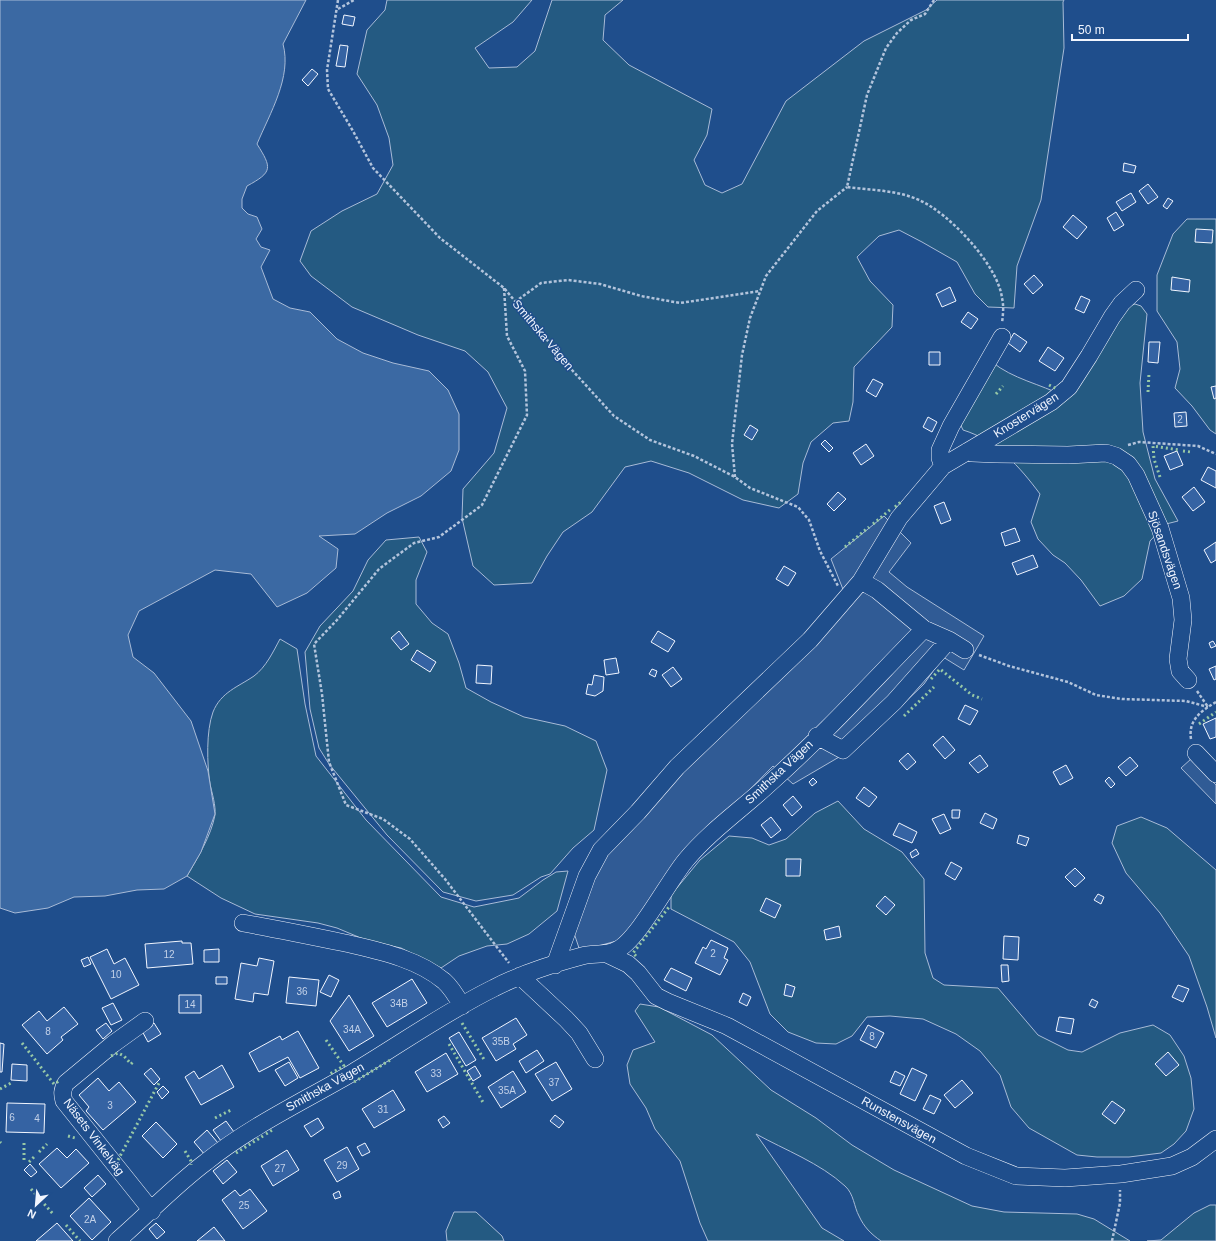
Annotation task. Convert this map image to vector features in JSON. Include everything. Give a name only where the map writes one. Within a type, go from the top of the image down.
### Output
[{"type":"street","name":"Knostervägen","points":[[861,581],[899,518],[944,466],[1051,402],[1068,386],[1086,362],[1112,317],[1122,303],[1136,290]]},
{"type":"street","points":[[944,466],[940,458],[940,450],[951,426],[1002,337]]},
{"type":"street","points":[[968,451],[972,453],[996,454],[1068,455],[1106,453],[1116,456]]},
{"type":"street","name":"Sjösandsvägen","points":[[1116,456],[1128,464],[1136,475],[1160,528],[1181,598],[1184,620],[1178,659],[1180,671],[1188,680]]},
{"type":"street","points":[[555,964],[587,876],[601,850],[638,812],[677,767],[810,640],[861,581],[878,590],[924,629],[949,640],[965,650]]},
{"type":"street","name":"Smithska Vägen","points":[[117,1241],[206,1161],[266,1120],[347,1076],[462,1006],[520,976],[582,956],[596,953],[607,954],[619,950],[638,929],[685,861],[707,838],[771,782],[924,629]]},
{"type":"street","points":[[817,736],[843,750],[894,702],[949,640]]},
{"type":"street","points":[[1196,753],[1216,774]]},
{"type":"street","points":[[243,923],[364,946],[397,957],[418,965],[445,982],[455,993],[462,1006]]},
{"type":"street","name":"Runstensvägen","points":[[607,954],[628,964],[638,972],[656,996],[727,1026],[966,1156],[991,1168],[1016,1176],[1065,1178],[1121,1174],[1172,1166],[1192,1157],[1216,1139]]},
{"type":"street","points":[[520,976],[571,1023],[595,1059]]},
{"type":"street","name":"Näsets Vinkelväg","points":[[144,1021],[113,1044],[66,1083],[62,1094],[64,1101],[152,1211]]},
{"type":"path","name":"Smithska Vägen","points":[[338,0],[338,9],[327,70],[328,89],[354,131],[373,168],[440,238],[504,288],[572,370],[614,416],[650,440],[694,456],[735,477],[750,488],[798,507],[809,520],[820,551],[845,600]]},
{"type":"path","points":[[338,9],[354,0]]},
{"type":"path","points":[[735,477],[732,444],[742,355],[750,318],[766,276],[817,211],[846,188],[867,95],[886,48],[896,33],[912,20],[925,14],[934,0]]},
{"type":"path","points":[[846,188],[893,193],[919,199],[937,210],[962,234],[993,272],[1002,298],[1002,337]]},
{"type":"path","points":[[515,302],[541,283],[568,280],[600,284],[641,296],[680,303],[760,291]]},
{"type":"path","points":[[504,288],[506,336],[525,371],[527,415],[482,505],[439,537],[414,543],[379,569],[337,620],[314,644],[322,694],[329,762],[346,805],[383,819],[410,840],[445,879],[520,976]]},
{"type":"path","points":[[1116,456],[1126,446],[1139,442],[1198,446],[1216,454]]},
{"type":"path","points":[[965,650],[1009,666],[1068,682],[1096,695],[1122,699],[1186,701],[1208,707]]},
{"type":"path","points":[[1196,753],[1190,738],[1190,728],[1195,716],[1216,702]]},
{"type":"path","points":[[1112,1241],[1120,1203],[1121,1174]]},
{"type":"shaded area","points":[[0,0],[306,0],[283,44],[285,69],[282,82],[257,144],[267,164],[266,173],[247,186],[242,199],[242,208],[248,214],[257,217],[262,229],[256,239],[261,247],[270,250],[261,267],[273,299],[290,308],[310,312],[337,339],[363,353],[393,363],[429,371],[448,390],[459,414],[459,450],[451,471],[421,496],[387,513],[355,534],[319,536],[338,549],[336,568],[307,593],[277,607],[251,574],[215,570],[139,611],[128,635],[133,657],[154,673],[191,721],[208,771],[215,814],[201,852],[187,876],[164,889],[137,890],[105,896],[74,897],[48,908],[15,913],[0,908]]},
{"type":"shaded area","points":[[387,0],[532,0],[513,22],[475,48],[489,68],[517,67],[535,51],[552,0],[623,0],[605,15],[603,40],[629,65],[712,109],[707,135],[694,160],[705,185],[722,193],[742,184],[786,101],[864,41],[926,10],[937,0],[1064,0],[1064,48],[1041,200],[1017,266],[1014,308],[988,307],[975,294],[957,262],[922,242],[899,230],[879,236],[857,257],[870,281],[893,305],[892,327],[854,367],[853,402],[849,421],[833,423],[811,442],[803,463],[798,494],[779,508],[743,500],[689,473],[651,461],[625,467],[592,512],[563,532],[547,556],[532,583],[494,585],[473,566],[462,518],[463,489],[494,453],[507,408],[488,372],[465,351],[418,335],[352,307],[311,276],[300,261],[311,231],[342,211],[377,194],[393,165],[389,138],[377,105],[357,74],[367,30],[385,10]]},
{"type":"shaded area","points":[[1187,219],[1216,219],[1216,434],[1210,430],[1192,406],[1175,388],[1180,369],[1177,342],[1157,311],[1157,275],[1173,234]]},
{"type":"shaded area","points":[[1135,304],[1141,306],[1147,314],[1140,383],[1143,432],[1155,479],[1178,521],[1166,524],[1150,541],[1142,579],[1124,596],[1100,606],[1081,580],[1065,563],[1053,555],[1038,539],[1031,522],[1040,494],[1016,465],[986,440],[963,430],[958,419],[992,362],[1009,373],[1064,396],[1122,309]]},
{"type":"shaded area","points":[[884,516],[911,543],[889,572],[907,587],[984,636],[964,670],[943,657],[924,684],[863,743],[793,784],[773,766],[713,827],[620,940],[580,951],[574,933],[604,848],[848,602],[831,559]]},
{"type":"shaded area","points":[[419,537],[427,552],[416,580],[416,604],[432,623],[448,634],[459,663],[466,688],[491,702],[524,717],[565,726],[596,741],[607,770],[594,830],[573,848],[550,874],[541,877],[513,895],[476,901],[443,892],[387,835],[329,764],[319,748],[310,709],[305,652],[320,626],[353,591],[368,560],[386,540]]},
{"type":"shaded area","points":[[280,639],[297,649],[305,704],[316,756],[366,820],[441,897],[474,907],[519,898],[556,872],[568,871],[557,911],[529,934],[507,944],[487,946],[459,956],[441,968],[401,948],[368,941],[337,928],[318,923],[255,914],[221,898],[187,876],[207,839],[215,815],[209,776],[208,757],[209,728],[213,712],[216,705],[225,695],[254,676],[262,668],[269,659]]},
{"type":"shaded area","points":[[1191,759],[1216,785],[1216,804],[1181,768]]},
{"type":"shaded area","points":[[838,801],[864,829],[902,852],[924,879],[925,953],[933,978],[944,985],[998,988],[1038,1035],[1068,1050],[1082,1052],[1120,1033],[1153,1025],[1170,1035],[1184,1056],[1191,1078],[1194,1109],[1186,1131],[1174,1144],[1161,1153],[1129,1157],[1097,1157],[1077,1155],[1029,1128],[1011,1107],[1000,1075],[980,1051],[956,1034],[923,1019],[890,1016],[867,1017],[852,1036],[836,1044],[816,1043],[788,1032],[770,1014],[750,962],[734,942],[671,909],[671,895],[700,860],[729,836],[752,838],[769,845],[786,839],[815,813]]},
{"type":"shaded area","points":[[1141,817],[1167,828],[1216,870],[1216,1038],[1189,956],[1160,913],[1126,873],[1112,843],[1117,826]]},
{"type":"shaded area","points":[[640,1004],[659,1007],[712,1035],[771,1090],[816,1118],[852,1145],[894,1170],[972,1206],[1004,1212],[1077,1214],[1094,1219],[1130,1241],[881,1241],[863,1224],[857,1212],[854,1201],[845,1186],[825,1170],[756,1134],[822,1228],[844,1241],[708,1241],[700,1223],[680,1161],[655,1129],[646,1108],[630,1084],[627,1065],[633,1050],[655,1042],[635,1011]]},
{"type":"shaded area","points":[[1210,1205],[1216,1205],[1216,1241],[1147,1241],[1161,1240],[1194,1213]]},
{"type":"shaded area","points":[[454,1212],[476,1212],[502,1236],[504,1241],[447,1241],[446,1231]]},
{"type":"building","points":[[344,15],[355,17],[353,26],[342,24]]},
{"type":"building","points":[[340,45],[348,46],[345,67],[336,66]]},
{"type":"building","points":[[312,69],[318,74],[308,86],[302,80]]},
{"type":"building","points":[[1124,163],[1136,166],[1134,173],[1123,171]]},
{"type":"building","points":[[1148,184],[1158,197],[1148,204],[1139,191]]},
{"type":"building","points":[[1131,193],[1136,202],[1122,211],[1116,202]]},
{"type":"building","points":[[1168,198],[1173,201],[1167,209],[1163,206]]},
{"type":"building","points":[[1116,212],[1124,225],[1114,231],[1107,218]]},
{"type":"building","points":[[1073,215],[1087,227],[1077,239],[1063,227]]},
{"type":"building","points":[[1196,229],[1213,230],[1212,243],[1195,242]]},
{"type":"building","points":[[1034,275],[1043,285],[1033,294],[1024,284]]},
{"type":"building","points":[[1172,277],[1190,280],[1189,292],[1171,290]]},
{"type":"building","points":[[950,287],[956,301],[942,307],[936,294]]},
{"type":"building","points":[[1081,296],[1090,300],[1084,313],[1075,309]]},
{"type":"building","points":[[968,312],[978,319],[971,329],[961,322]]},
{"type":"building","points":[[1014,333],[1027,342],[1020,352],[1008,343]]},
{"type":"building","points":[[1149,342],[1160,342],[1158,363],[1148,362]]},
{"type":"building","points":[[1048,347],[1064,358],[1055,371],[1039,361]]},
{"type":"building","points":[[929,352],[940,352],[940,365],[929,365]]},
{"type":"building","points":[[873,379],[883,384],[876,397],[866,391]]},
{"type":"building","points":[[1216,386],[1216,398],[1214,399],[1211,387]]},
{"type":"building","points":[[1186,412],[1187,426],[1175,427],[1174,413]]},
{"type":"building","points":[[928,417],[937,422],[932,432],[923,427]]},
{"type":"building","points":[[750,425],[758,430],[752,440],[744,435]]},
{"type":"building","points":[[825,440],[833,448],[829,452],[821,444]]},
{"type":"building","points":[[866,444],[874,456],[861,465],[853,453]]},
{"type":"building","points":[[1177,451],[1183,465],[1170,470],[1164,456]]},
{"type":"building","points":[[1208,467],[1216,471],[1216,488],[1201,480]]},
{"type":"building","points":[[1194,487],[1205,502],[1193,511],[1182,497]]},
{"type":"building","points":[[838,492],[846,499],[834,511],[827,504]]},
{"type":"building","points":[[944,502],[951,520],[941,524],[934,506]]},
{"type":"building","points":[[1015,528],[1020,541],[1005,546],[1001,533]]},
{"type":"building","points":[[1216,542],[1216,560],[1211,563],[1204,550]]},
{"type":"building","points":[[1033,555],[1038,567],[1017,575],[1012,563]]},
{"type":"building","points":[[784,566],[796,573],[788,586],[776,579]]},
{"type":"building","points":[[399,631],[409,644],[401,650],[391,638]]},
{"type":"building","points":[[658,631],[675,641],[668,652],[651,642]]},
{"type":"building","points":[[1213,641],[1216,646],[1211,648],[1209,643]]},
{"type":"building","points":[[417,650],[436,662],[430,672],[411,660]]},
{"type":"building","points":[[616,658],[619,673],[606,675],[604,660]]},
{"type":"building","points":[[477,665],[492,666],[491,684],[476,683]]},
{"type":"building","points":[[1216,666],[1216,679],[1214,680],[1209,669]]},
{"type":"building","points":[[673,667],[682,679],[671,687],[662,675]]},
{"type":"building","points":[[652,669],[657,671],[655,677],[649,674]]},
{"type":"building","points":[[594,675],[604,677],[603,691],[595,696],[586,694],[588,684],[592,685]]},
{"type":"building","points":[[965,705],[978,711],[970,725],[958,719]]},
{"type":"building","points":[[1216,718],[1216,737],[1210,739],[1203,724]]},
{"type":"building","points":[[943,736],[955,750],[945,759],[933,745]]},
{"type":"building","points":[[908,753],[916,762],[907,770],[899,761]]},
{"type":"building","points":[[980,755],[988,766],[978,773],[969,763]]},
{"type":"building","points":[[1130,757],[1138,766],[1126,776],[1118,767]]},
{"type":"building","points":[[1066,765],[1073,778],[1060,785],[1053,772]]},
{"type":"building","points":[[1109,777],[1115,784],[1111,788],[1105,781]]},
{"type":"building","points":[[813,778],[817,782],[812,786],[809,782]]},
{"type":"building","points":[[864,787],[877,797],[869,807],[856,798]]},
{"type":"building","points":[[793,796],[802,807],[792,816],[783,805]]},
{"type":"building","points":[[952,810],[960,810],[959,818],[952,818]]},
{"type":"building","points":[[985,813],[997,819],[993,829],[980,823]]},
{"type":"building","points":[[944,814],[951,829],[940,834],[932,819]]},
{"type":"building","points":[[771,817],[781,830],[771,838],[761,825]]},
{"type":"building","points":[[899,823],[917,832],[912,843],[893,835]]},
{"type":"building","points":[[1019,835],[1029,838],[1026,846],[1017,843]]},
{"type":"building","points":[[916,849],[919,854],[912,858],[910,853]]},
{"type":"building","points":[[786,859],[801,859],[800,876],[786,876]]},
{"type":"building","points":[[951,862],[962,868],[955,880],[945,874]]},
{"type":"building","points":[[1075,868],[1085,878],[1075,887],[1065,877]]},
{"type":"building","points":[[1098,894],[1104,897],[1101,904],[1094,900]]},
{"type":"building","points":[[885,896],[895,905],[886,915],[876,906]]},
{"type":"building","points":[[766,898],[781,905],[775,918],[760,911]]},
{"type":"building","points":[[839,926],[841,937],[826,940],[824,930]]},
{"type":"building","points":[[1004,936],[1019,937],[1018,960],[1003,959]]},
{"type":"building","points":[[711,940],[728,948],[724,958],[728,960],[720,975],[695,963],[703,947],[706,949]]},
{"type":"building","points":[[182,941],[182,943],[191,943],[193,964],[147,968],[145,944]]},
{"type":"building","points":[[107,949],[114,964],[125,958],[139,985],[111,999],[90,957]]},
{"type":"building","points":[[219,949],[219,962],[204,962],[204,950]]},
{"type":"building","points":[[88,957],[91,964],[84,967],[81,960]]},
{"type":"building","points":[[259,958],[274,961],[268,995],[254,993],[253,1002],[235,999],[241,963],[257,966]]},
{"type":"building","points":[[1001,965],[1008,965],[1009,981],[1002,982]]},
{"type":"building","points":[[671,968],[692,978],[686,991],[664,980]]},
{"type":"building","points":[[329,975],[339,980],[331,997],[320,992]]},
{"type":"building","points":[[216,977],[227,977],[227,984],[216,984]]},
{"type":"building","points":[[289,977],[319,980],[316,1006],[286,1003]]},
{"type":"building","points":[[412,979],[427,1003],[387,1027],[372,1003]]},
{"type":"building","points":[[786,984],[795,987],[792,997],[784,995]]},
{"type":"building","points":[[1178,985],[1189,989],[1183,1002],[1172,997]]},
{"type":"building","points":[[743,993],[751,997],[747,1006],[739,1002]]},
{"type":"building","points":[[179,995],[201,995],[201,1013],[179,1013]]},
{"type":"building","points":[[349,995],[374,1036],[349,1051],[330,1021]]},
{"type":"building","points":[[1092,999],[1098,1002],[1095,1008],[1089,1005]]},
{"type":"building","points":[[113,1003],[122,1020],[111,1025],[102,1008]]},
{"type":"building","points":[[64,1007],[78,1024],[61,1037],[63,1040],[47,1054],[22,1025],[39,1011],[47,1021]]},
{"type":"building","points":[[1059,1017],[1074,1019],[1071,1034],[1056,1031]]},
{"type":"building","points":[[516,1018],[527,1035],[513,1044],[516,1049],[496,1061],[482,1038]]},
{"type":"building","points":[[106,1023],[112,1031],[103,1039],[96,1030]]},
{"type":"building","points":[[154,1023],[161,1034],[148,1042],[142,1031]]},
{"type":"building","points":[[868,1025],[884,1033],[876,1048],[860,1040]]},
{"type":"building","points":[[298,1031],[319,1068],[300,1078],[288,1057],[259,1072],[249,1053],[280,1036],[282,1040]]},
{"type":"building","points":[[459,1032],[476,1060],[466,1066],[449,1038]]},
{"type":"building","points":[[0,1043],[4,1044],[2,1072],[0,1072]]},
{"type":"building","points":[[537,1050],[544,1061],[526,1073],[519,1061]]},
{"type":"building","points":[[1168,1052],[1179,1065],[1166,1076],[1155,1064]]},
{"type":"building","points":[[446,1053],[458,1074],[427,1092],[415,1072]]},
{"type":"building","points":[[289,1062],[298,1078],[285,1086],[275,1070]]},
{"type":"building","points":[[556,1062],[572,1089],[552,1101],[535,1074]]},
{"type":"building","points":[[12,1064],[27,1065],[27,1081],[11,1080]]},
{"type":"building","points":[[222,1065],[234,1087],[201,1105],[185,1077],[194,1071],[199,1079]]},
{"type":"building","points":[[475,1066],[481,1076],[473,1081],[467,1071]]},
{"type":"building","points":[[151,1068],[160,1079],[154,1085],[144,1074]]},
{"type":"building","points":[[912,1068],[927,1075],[915,1101],[900,1094]]},
{"type":"building","points":[[513,1071],[526,1092],[501,1108],[488,1087]]},
{"type":"building","points":[[895,1071],[905,1076],[900,1086],[890,1082]]},
{"type":"building","points":[[98,1078],[109,1091],[119,1082],[136,1102],[103,1130],[86,1111],[89,1107],[79,1095]]},
{"type":"building","points":[[962,1080],[973,1093],[955,1108],[944,1095]]},
{"type":"building","points":[[163,1086],[169,1092],[162,1099],[157,1092]]},
{"type":"building","points":[[393,1090],[405,1110],[374,1128],[362,1109]]},
{"type":"building","points":[[930,1095],[941,1100],[934,1114],[923,1109]]},
{"type":"building","points":[[1112,1101],[1125,1110],[1115,1124],[1102,1114]]},
{"type":"building","points":[[7,1103],[45,1104],[44,1133],[6,1132]]},
{"type":"building","points":[[555,1115],[564,1122],[559,1128],[550,1121]]},
{"type":"building","points":[[444,1116],[450,1123],[443,1128],[438,1120]]},
{"type":"building","points":[[318,1118],[324,1128],[311,1137],[304,1126]]},
{"type":"building","points":[[226,1121],[234,1132],[221,1141],[213,1130]]},
{"type":"building","points":[[156,1122],[177,1144],[163,1158],[142,1136]]},
{"type":"building","points":[[207,1130],[218,1143],[205,1155],[194,1142]]},
{"type":"building","points":[[365,1143],[370,1152],[362,1156],[357,1147]]},
{"type":"building","points":[[347,1147],[359,1169],[337,1182],[324,1160]]},
{"type":"building","points":[[57,1148],[67,1158],[76,1149],[89,1163],[61,1188],[39,1164]]},
{"type":"building","points":[[287,1150],[299,1170],[273,1186],[261,1166]]},
{"type":"building","points":[[227,1160],[237,1172],[223,1184],[213,1171]]},
{"type":"building","points":[[30,1164],[37,1172],[31,1177],[24,1170]]},
{"type":"building","points":[[98,1175],[106,1184],[92,1197],[84,1188]]},
{"type":"building","points":[[250,1189],[267,1211],[243,1229],[222,1200],[235,1190],[240,1196]]},
{"type":"building","points":[[339,1191],[341,1197],[335,1199],[333,1194]]},
{"type":"building","points":[[89,1198],[111,1222],[92,1240],[70,1216]]},
{"type":"building","points":[[57,1223],[73,1241],[36,1241]]},
{"type":"building","points":[[156,1223],[165,1232],[157,1239],[149,1229]]},
{"type":"building","points":[[214,1227],[225,1241],[197,1241]]},
{"type":"hedge","points":[[1148,392],[1149,373]]},
{"type":"hedge","points":[[1049,385],[1057,389]]},
{"type":"hedge","points":[[996,394],[1003,386]]},
{"type":"hedge","points":[[1160,477],[1154,459],[1153,446],[1180,450]]},
{"type":"hedge","points":[[1183,451],[1191,452]]},
{"type":"hedge","points":[[895,507],[902,501]]},
{"type":"hedge","points":[[873,524],[891,509]]},
{"type":"hedge","points":[[845,547],[869,527]]},
{"type":"hedge","points":[[931,679],[940,669],[972,695],[982,699]]},
{"type":"hedge","points":[[904,716],[934,687]]},
{"type":"hedge","points":[[1199,724],[1216,712]]},
{"type":"hedge","points":[[636,956],[633,953],[669,907]]},
{"type":"hedge","points":[[462,1023],[485,1061]]},
{"type":"hedge","points":[[326,1040],[344,1066],[330,1074]]},
{"type":"hedge","points":[[22,1043],[54,1084],[59,1081]]},
{"type":"hedge","points":[[449,1044],[484,1104]]},
{"type":"hedge","points":[[111,1056],[118,1053],[124,1056],[131,1064],[133,1062]]},
{"type":"hedge","points":[[354,1082],[392,1059]]},
{"type":"hedge","points":[[0,1089],[11,1083]]},
{"type":"hedge","points":[[118,1160],[159,1083]]},
{"type":"hedge","points":[[215,1118],[231,1110]]},
{"type":"hedge","points":[[266,1134],[274,1129]]},
{"type":"hedge","points":[[68,1136],[75,1138]]},
{"type":"hedge","points":[[236,1153],[263,1136]]},
{"type":"hedge","points":[[24,1143],[24,1160]]},
{"type":"hedge","points":[[39,1152],[47,1144]]},
{"type":"hedge","points":[[185,1151],[191,1161],[191,1165]]},
{"type":"hedge","points":[[29,1162],[36,1155]]},
{"type":"hedge","points":[[31,1189],[54,1215]]},
{"type":"hedge","points":[[66,1225],[80,1241]]}]
